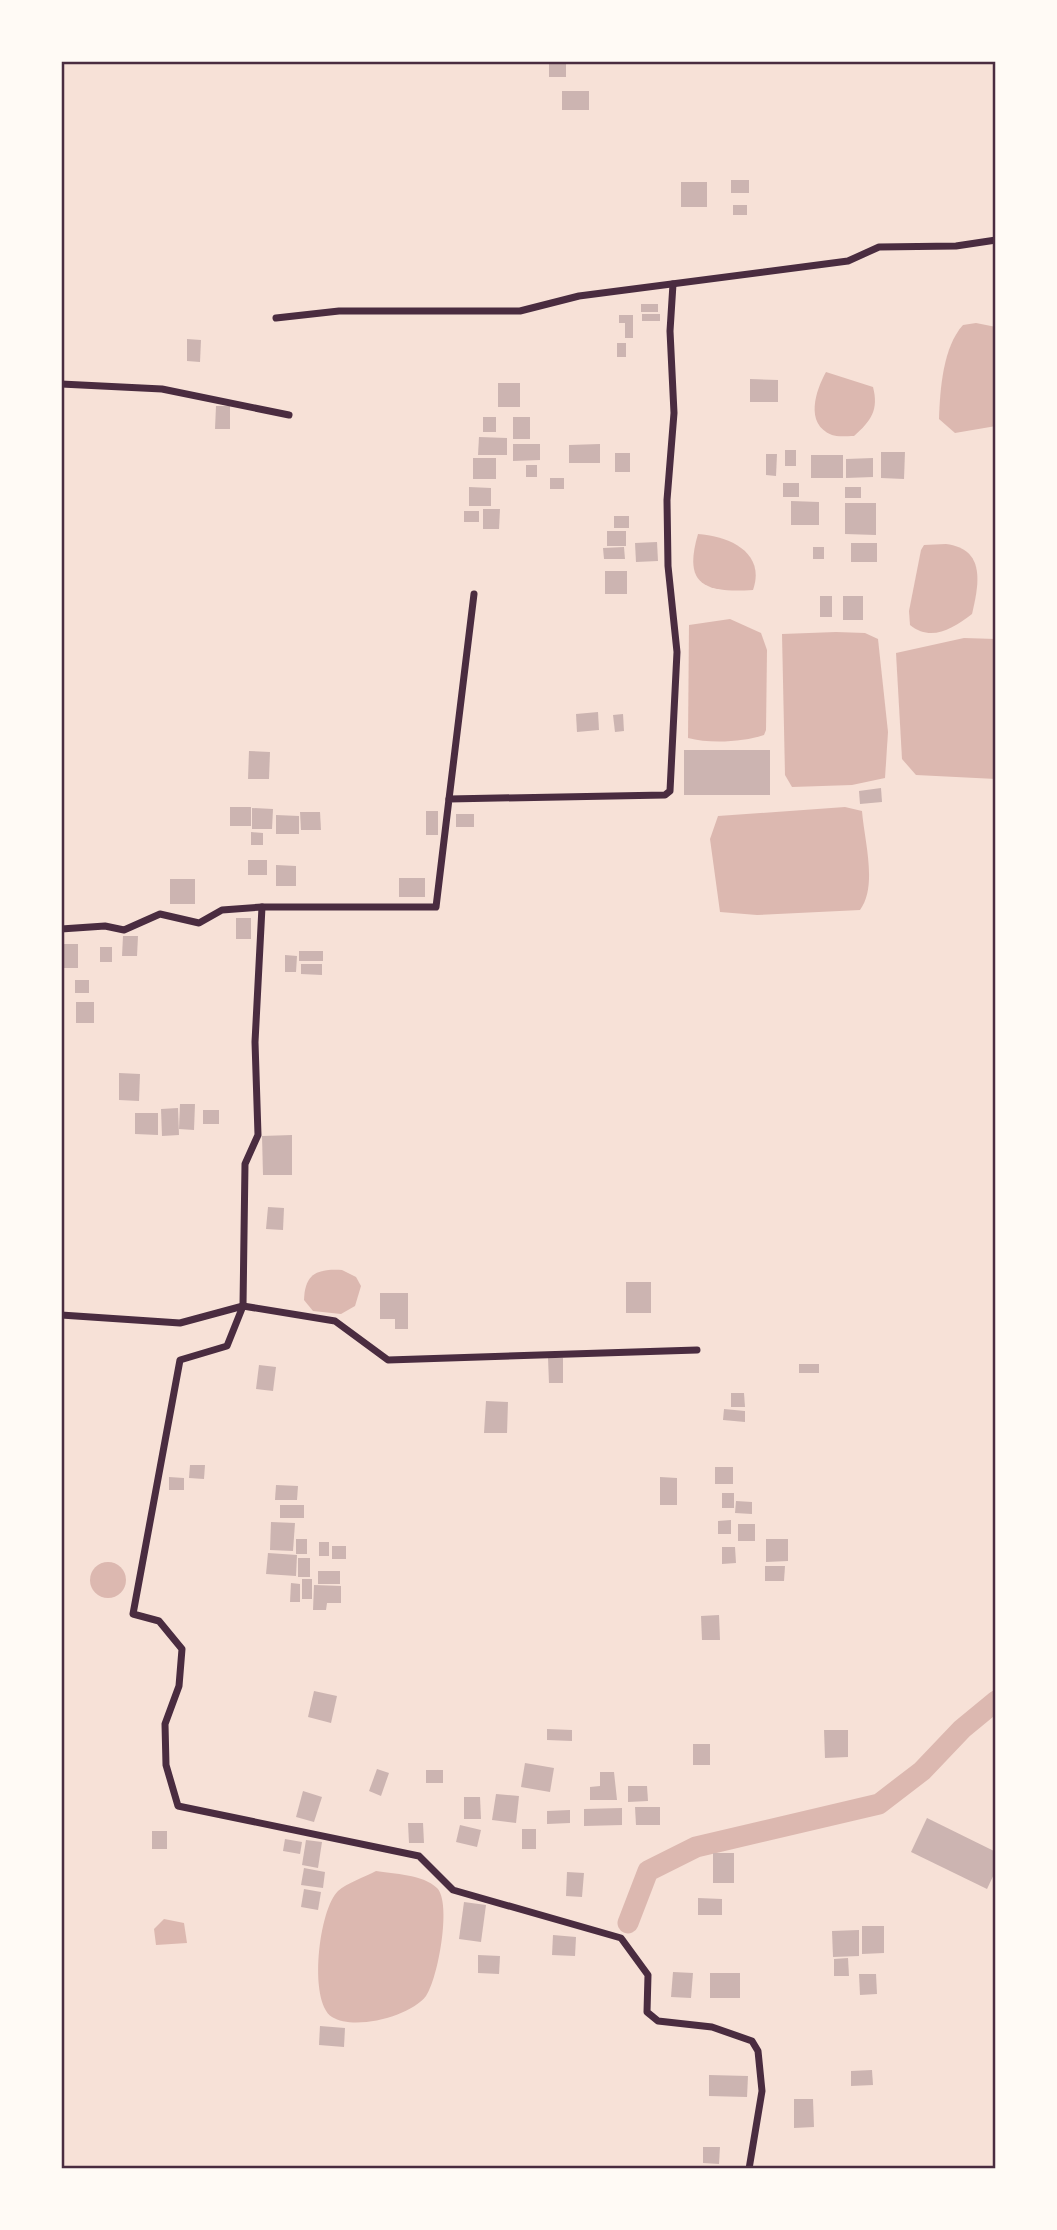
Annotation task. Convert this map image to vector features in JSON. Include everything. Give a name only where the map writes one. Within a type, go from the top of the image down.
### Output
[{"type":"street","points":[[276,318],[339,312],[520,311],[579,296],[848,261],[879,247],[956,246],[996,240]]},
{"type":"street","points":[[449,799],[665,795],[670,791],[677,652],[667,553],[667,500],[674,413],[670,331],[673,284]]},
{"type":"street","points":[[61,384],[162,389],[289,415]]},
{"type":"street","points":[[61,929],[104,926],[124,930],[160,914],[199,923],[222,910],[262,906],[436,907],[474,594]]},
{"type":"street","points":[[262,906],[256,1042],[258,1135],[245,1164],[243,1306],[227,1346],[180,1360],[133,1614],[159,1621],[182,1648],[179,1686],[165,1724],[166,1765],[178,1806],[419,1856],[453,1890],[621,1938],[648,1975],[647,2012],[658,2021],[712,2026],[752,2041],[758,2050],[762,2091],[749,2169]]},
{"type":"street","points":[[61,1315],[180,1323],[243,1306],[335,1321],[388,1360],[697,1350]]},
{"type":"shaded area","points":[[976,323],[996,327],[996,426],[955,433],[939,419],[944,369],[956,334],[963,325]]},
{"type":"shaded area","points":[[826,372],[873,387],[874,409],[865,425],[854,436],[832,435],[818,423],[815,415],[816,397]]},
{"type":"shaded area","points":[[698,534],[722,538],[742,549],[750,557],[756,577],[753,590],[722,590],[702,582],[693,565]]},
{"type":"shaded area","points":[[946,544],[959,547],[974,560],[977,591],[972,614],[949,629],[926,633],[910,625],[909,611],[921,550],[924,545]]},
{"type":"shaded area","points":[[730,619],[761,633],[767,650],[766,730],[764,735],[737,741],[716,742],[688,738],[689,625]]},
{"type":"shaded area","points":[[865,633],[878,639],[888,732],[885,778],[852,785],[792,787],[785,775],[782,634]]},
{"type":"shaded area","points":[[964,638],[996,639],[996,779],[916,775],[902,759],[896,653]]},
{"type":"shaded area","points":[[845,807],[862,811],[869,876],[865,900],[860,910],[757,915],[720,912],[710,839],[718,816]]},
{"type":"shaded area","points":[[326,1270],[342,1270],[356,1277],[361,1286],[355,1306],[341,1314],[313,1311],[304,1300],[310,1278]]},
{"type":"shaded area","points":[[108,1562],[121,1567],[126,1580],[121,1593],[108,1598],[95,1593],[90,1580],[95,1567]]},
{"type":"shaded area","points":[[376,1871],[416,1877],[437,1888],[443,1909],[439,1958],[431,1987],[419,2003],[382,2019],[368,2022],[342,2021],[332,2017],[325,2008],[320,1993],[318,1975],[321,1935],[331,1901],[338,1891]]},
{"type":"shaded area","points":[[164,1919],[184,1923],[187,1943],[156,1945],[154,1929]]},
{"type":"building","points":[[549,61],[566,61],[566,77],[549,77]]},
{"type":"building","points":[[562,91],[589,91],[589,110],[562,110]]},
{"type":"building","points":[[731,180],[749,180],[749,193],[731,193]]},
{"type":"building","points":[[681,182],[707,182],[707,207],[681,207]]},
{"type":"building","points":[[733,205],[747,205],[747,215],[733,215]]},
{"type":"building","points":[[641,304],[658,304],[658,312],[641,312]]},
{"type":"building","points":[[642,314],[660,314],[660,321],[642,321]]},
{"type":"building","points":[[619,315],[633,315],[633,338],[625,338],[625,323],[619,323]]},
{"type":"building","points":[[187,339],[201,340],[200,362],[187,361]]},
{"type":"building","points":[[617,343],[626,343],[626,357],[617,357]]},
{"type":"building","points":[[750,379],[778,380],[778,402],[750,402]]},
{"type":"building","points":[[498,383],[520,383],[520,407],[498,407]]},
{"type":"building","points":[[216,406],[230,406],[230,429],[215,429]]},
{"type":"building","points":[[483,417],[496,417],[496,432],[483,432]]},
{"type":"building","points":[[513,417],[530,417],[530,439],[513,439]]},
{"type":"building","points":[[479,437],[507,438],[507,455],[478,455]]},
{"type":"building","points":[[513,444],[540,444],[540,460],[513,461]]},
{"type":"building","points":[[600,444],[600,463],[569,463],[569,445]]},
{"type":"building","points":[[785,450],[796,450],[796,466],[785,466]]},
{"type":"building","points":[[881,452],[905,452],[904,479],[881,478]]},
{"type":"building","points":[[615,453],[630,453],[630,472],[615,472]]},
{"type":"building","points":[[766,454],[777,454],[776,476],[766,475]]},
{"type":"building","points":[[811,455],[843,455],[843,478],[811,478]]},
{"type":"building","points":[[473,458],[496,458],[496,479],[473,479]]},
{"type":"building","points":[[873,458],[873,477],[846,478],[846,459]]},
{"type":"building","points":[[526,465],[537,465],[537,477],[526,477]]},
{"type":"building","points":[[550,478],[564,478],[564,489],[550,489]]},
{"type":"building","points":[[783,483],[799,483],[799,497],[783,497]]},
{"type":"building","points":[[469,487],[491,488],[491,506],[469,506]]},
{"type":"building","points":[[845,487],[861,487],[861,498],[845,498]]},
{"type":"building","points":[[791,501],[819,502],[819,525],[791,525]]},
{"type":"building","points":[[845,503],[876,503],[876,535],[845,534]]},
{"type":"building","points":[[483,509],[500,509],[499,529],[483,529]]},
{"type":"building","points":[[464,511],[479,511],[479,522],[464,522]]},
{"type":"building","points":[[614,516],[629,516],[629,528],[614,528]]},
{"type":"building","points":[[607,531],[626,531],[626,546],[607,546]]},
{"type":"building","points":[[657,542],[658,561],[636,562],[635,543]]},
{"type":"building","points":[[851,543],[877,543],[877,562],[851,562]]},
{"type":"building","points":[[624,547],[625,559],[604,559],[603,548]]},
{"type":"building","points":[[813,547],[824,547],[824,559],[813,559]]},
{"type":"building","points":[[605,571],[627,571],[627,594],[605,594]]},
{"type":"building","points":[[820,596],[832,596],[832,617],[820,617]]},
{"type":"building","points":[[843,596],[863,596],[863,620],[843,620]]},
{"type":"building","points":[[598,712],[599,730],[577,732],[576,714]]},
{"type":"building","points":[[623,714],[624,731],[615,732],[613,715]]},
{"type":"building","points":[[684,750],[770,750],[770,795],[684,795]]},
{"type":"building","points":[[249,751],[270,752],[269,779],[248,779]]},
{"type":"building","points":[[881,788],[882,802],[860,804],[859,791]]},
{"type":"building","points":[[230,807],[251,807],[251,826],[230,826]]},
{"type":"building","points":[[252,808],[273,809],[272,829],[252,829]]},
{"type":"building","points":[[426,811],[438,811],[438,835],[426,835]]},
{"type":"building","points":[[300,812],[320,812],[321,830],[301,830]]},
{"type":"building","points":[[456,814],[474,814],[474,827],[456,827]]},
{"type":"building","points":[[276,815],[299,816],[299,834],[276,834]]},
{"type":"building","points":[[251,832],[263,833],[263,845],[251,845]]},
{"type":"building","points":[[248,860],[267,860],[267,875],[248,875]]},
{"type":"building","points":[[276,865],[296,866],[296,886],[276,886]]},
{"type":"building","points":[[399,878],[425,878],[425,897],[399,897]]},
{"type":"building","points":[[170,879],[195,879],[195,904],[170,904]]},
{"type":"building","points":[[236,918],[251,918],[251,939],[236,939]]},
{"type":"building","points":[[123,936],[138,936],[137,956],[122,956]]},
{"type":"building","points":[[61,944],[78,944],[78,968],[61,968]]},
{"type":"building","points":[[100,947],[112,947],[112,962],[100,962]]},
{"type":"building","points":[[299,951],[323,951],[323,961],[299,961]]},
{"type":"building","points":[[285,955],[297,956],[296,972],[285,972]]},
{"type":"building","points":[[301,964],[322,964],[322,975],[301,974]]},
{"type":"building","points":[[75,980],[89,980],[89,993],[75,993]]},
{"type":"building","points":[[76,1002],[94,1002],[94,1023],[76,1023]]},
{"type":"building","points":[[119,1073],[140,1074],[139,1101],[119,1100]]},
{"type":"building","points":[[180,1104],[195,1104],[194,1130],[179,1129]]},
{"type":"building","points":[[178,1108],[179,1135],[162,1136],[161,1109]]},
{"type":"building","points":[[203,1110],[219,1110],[219,1124],[203,1124]]},
{"type":"building","points":[[135,1113],[158,1113],[158,1135],[135,1134]]},
{"type":"building","points":[[292,1135],[292,1175],[263,1175],[262,1136]]},
{"type":"building","points":[[268,1207],[284,1208],[283,1230],[266,1229]]},
{"type":"building","points":[[626,1282],[651,1282],[651,1313],[626,1313]]},
{"type":"building","points":[[380,1293],[408,1293],[408,1329],[395,1329],[395,1319],[380,1319]]},
{"type":"building","points":[[548,1358],[563,1358],[563,1383],[549,1383]]},
{"type":"building","points":[[799,1364],[819,1364],[819,1373],[799,1373]]},
{"type":"building","points":[[259,1365],[276,1367],[273,1391],[256,1389]]},
{"type":"building","points":[[731,1393],[744,1393],[745,1407],[731,1407]]},
{"type":"building","points":[[486,1401],[508,1402],[507,1433],[484,1433]]},
{"type":"building","points":[[724,1409],[745,1411],[745,1422],[723,1420]]},
{"type":"building","points":[[190,1465],[205,1465],[204,1479],[189,1478]]},
{"type":"building","points":[[715,1467],[733,1467],[733,1484],[715,1484]]},
{"type":"building","points":[[169,1477],[184,1478],[184,1490],[169,1490]]},
{"type":"building","points":[[660,1477],[677,1478],[677,1505],[660,1505]]},
{"type":"building","points":[[276,1485],[298,1486],[297,1500],[275,1500]]},
{"type":"building","points":[[722,1493],[734,1493],[734,1508],[722,1508]]},
{"type":"building","points":[[736,1501],[752,1502],[752,1514],[735,1513]]},
{"type":"building","points":[[280,1505],[304,1505],[304,1518],[280,1518]]},
{"type":"building","points":[[731,1520],[731,1534],[718,1534],[718,1521]]},
{"type":"building","points":[[271,1522],[295,1523],[293,1551],[270,1550]]},
{"type":"building","points":[[738,1524],[755,1524],[755,1541],[738,1541]]},
{"type":"building","points":[[296,1539],[307,1539],[307,1554],[296,1554]]},
{"type":"building","points":[[766,1539],[788,1539],[788,1561],[766,1562]]},
{"type":"building","points":[[319,1542],[329,1542],[329,1556],[319,1556]]},
{"type":"building","points":[[332,1546],[346,1546],[346,1559],[332,1559]]},
{"type":"building","points":[[722,1547],[735,1547],[736,1563],[722,1564]]},
{"type":"building","points":[[268,1553],[297,1555],[296,1576],[266,1574]]},
{"type":"building","points":[[298,1558],[310,1558],[310,1577],[298,1577]]},
{"type":"building","points":[[765,1566],[785,1566],[784,1581],[765,1581]]},
{"type":"building","points":[[318,1571],[340,1571],[340,1584],[318,1584]]},
{"type":"building","points":[[302,1579],[312,1579],[312,1599],[302,1599]]},
{"type":"building","points":[[291,1583],[300,1584],[300,1602],[290,1602]]},
{"type":"building","points":[[314,1585],[341,1586],[341,1603],[327,1603],[326,1610],[313,1610]]},
{"type":"building","points":[[719,1615],[720,1640],[702,1640],[701,1616]]},
{"type":"building","points":[[314,1691],[337,1696],[331,1723],[308,1717]]},
{"type":"building","points":[[547,1729],[572,1730],[572,1741],[547,1740]]},
{"type":"building","points":[[824,1730],[848,1730],[848,1757],[825,1758]]},
{"type":"building","points":[[693,1744],[710,1744],[710,1765],[693,1765]]},
{"type":"building","points":[[525,1763],[554,1768],[550,1792],[521,1787]]},
{"type":"building","points":[[377,1769],[389,1773],[381,1796],[369,1791]]},
{"type":"building","points":[[426,1770],[443,1770],[443,1783],[426,1783]]},
{"type":"building","points":[[600,1772],[614,1772],[617,1800],[590,1800],[590,1787],[600,1786]]},
{"type":"building","points":[[628,1786],[647,1786],[648,1801],[628,1802]]},
{"type":"building","points":[[303,1791],[322,1797],[314,1822],[296,1817]]},
{"type":"building","points":[[496,1794],[519,1796],[516,1823],[492,1820]]},
{"type":"building","points":[[464,1797],[480,1797],[481,1819],[464,1819]]},
{"type":"building","points":[[635,1807],[660,1807],[660,1825],[636,1825]]},
{"type":"building","points":[[622,1808],[622,1825],[584,1826],[584,1809]]},
{"type":"building","points":[[570,1810],[570,1823],[547,1824],[547,1811]]},
{"type":"building","points":[[927,1818],[996,1852],[996,1870],[987,1889],[911,1852]]},
{"type":"building","points":[[408,1823],[423,1823],[424,1843],[409,1843]]},
{"type":"building","points":[[460,1825],[481,1830],[477,1847],[456,1842]]},
{"type":"building","points":[[522,1829],[536,1829],[536,1849],[522,1849]]},
{"type":"building","points":[[152,1831],[167,1831],[167,1849],[152,1849]]},
{"type":"building","points":[[285,1839],[302,1842],[300,1854],[283,1851]]},
{"type":"building","points":[[306,1840],[322,1842],[318,1868],[302,1865]]},
{"type":"building","points":[[713,1853],[734,1853],[734,1883],[713,1883]]},
{"type":"building","points":[[304,1868],[325,1872],[323,1888],[301,1885]]},
{"type":"building","points":[[567,1872],[584,1873],[582,1897],[566,1896]]},
{"type":"building","points":[[304,1889],[321,1892],[318,1910],[301,1907]]},
{"type":"building","points":[[698,1898],[722,1899],[722,1915],[698,1915]]},
{"type":"building","points":[[464,1902],[486,1905],[481,1942],[459,1939]]},
{"type":"building","points":[[862,1926],[884,1926],[884,1953],[862,1954]]},
{"type":"building","points":[[859,1930],[859,1956],[833,1957],[832,1931]]},
{"type":"building","points":[[553,1935],[576,1937],[575,1956],[552,1955]]},
{"type":"building","points":[[478,1955],[500,1956],[499,1974],[478,1973]]},
{"type":"building","points":[[848,1958],[849,1976],[834,1976],[834,1959]]},
{"type":"building","points":[[673,1972],[693,1973],[691,1998],[671,1997]]},
{"type":"building","points":[[710,1973],[740,1973],[740,1998],[710,1998]]},
{"type":"building","points":[[859,1974],[876,1974],[877,1994],[860,1995]]},
{"type":"building","points":[[320,2026],[345,2028],[344,2047],[319,2045]]},
{"type":"building","points":[[872,2070],[873,2085],[851,2086],[851,2071]]},
{"type":"building","points":[[709,2075],[748,2076],[747,2097],[709,2096]]},
{"type":"building","points":[[794,2099],[813,2099],[814,2127],[794,2128]]},
{"type":"building","points":[[703,2147],[720,2147],[719,2164],[703,2163]]},
{"type":"waterway","points":[[628,1923],[648,1871],[696,1847],[879,1804],[922,1771],[962,1729],[996,1701]]}]
